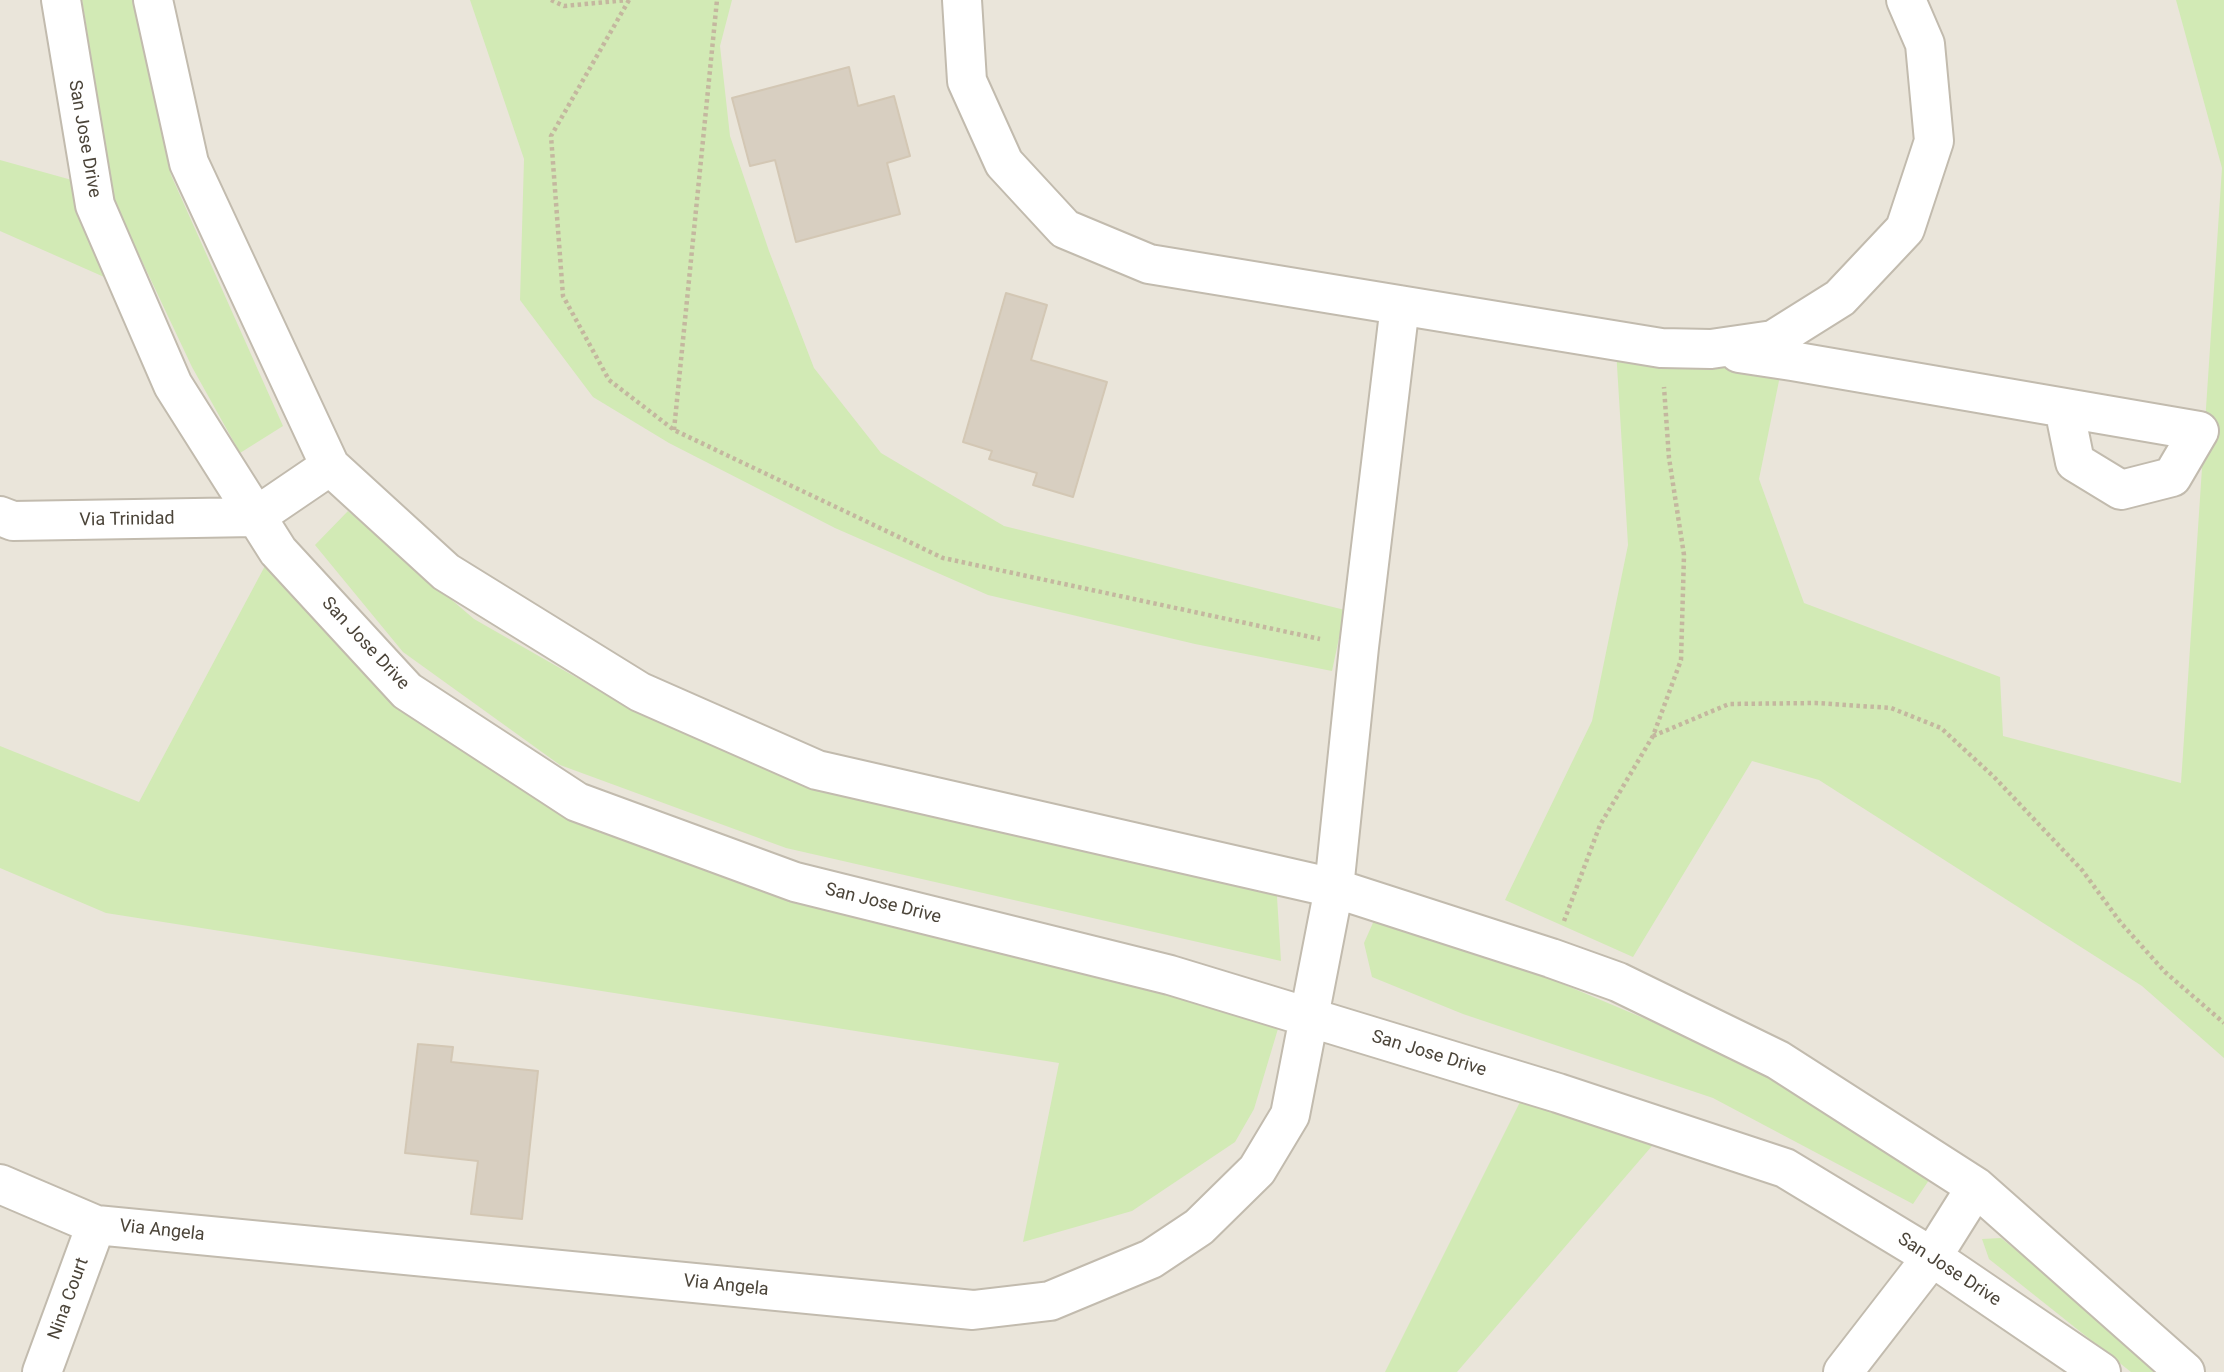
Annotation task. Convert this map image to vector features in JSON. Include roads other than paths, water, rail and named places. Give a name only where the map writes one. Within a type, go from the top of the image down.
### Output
[{"type":"street","name":"San Jose Drive","points":[[61,0],[95,205],[173,385],[278,551],[407,691],[578,802],[795,882],[1170,975],[1547,1090],[1785,1168],[1932,1257],[2101,1372]]},
{"type":"street","points":[[153,0],[189,163],[330,466],[446,572],[639,692],[817,770],[1334,888],[1618,982],[1777,1060],[1976,1187],[2185,1372]]},
{"type":"street","points":[[962,0],[967,81],[1004,163],[1065,229],[1149,264],[1661,348],[1711,349],[2064,408]]},
{"type":"street","points":[[1711,349],[1773,340],[1840,298],[1905,229],[1934,141],[1925,44],[1906,0]]},
{"type":"street","name":"Via Angela","points":[[0,1184],[96,1225],[973,1310],[1050,1301],[1151,1259],[1199,1227],[1257,1170],[1290,1115],[1334,888],[1359,647],[1400,305]]},
{"type":"street","points":[[255,517],[330,466]]},
{"type":"street","name":"Via Trinidad","points":[[0,516],[13,522],[255,517]]},
{"type":"street","points":[[1843,1372],[1932,1257],[1976,1187]]},
{"type":"street","name":"Nina Court","points":[[42,1372],[96,1225]]}]
